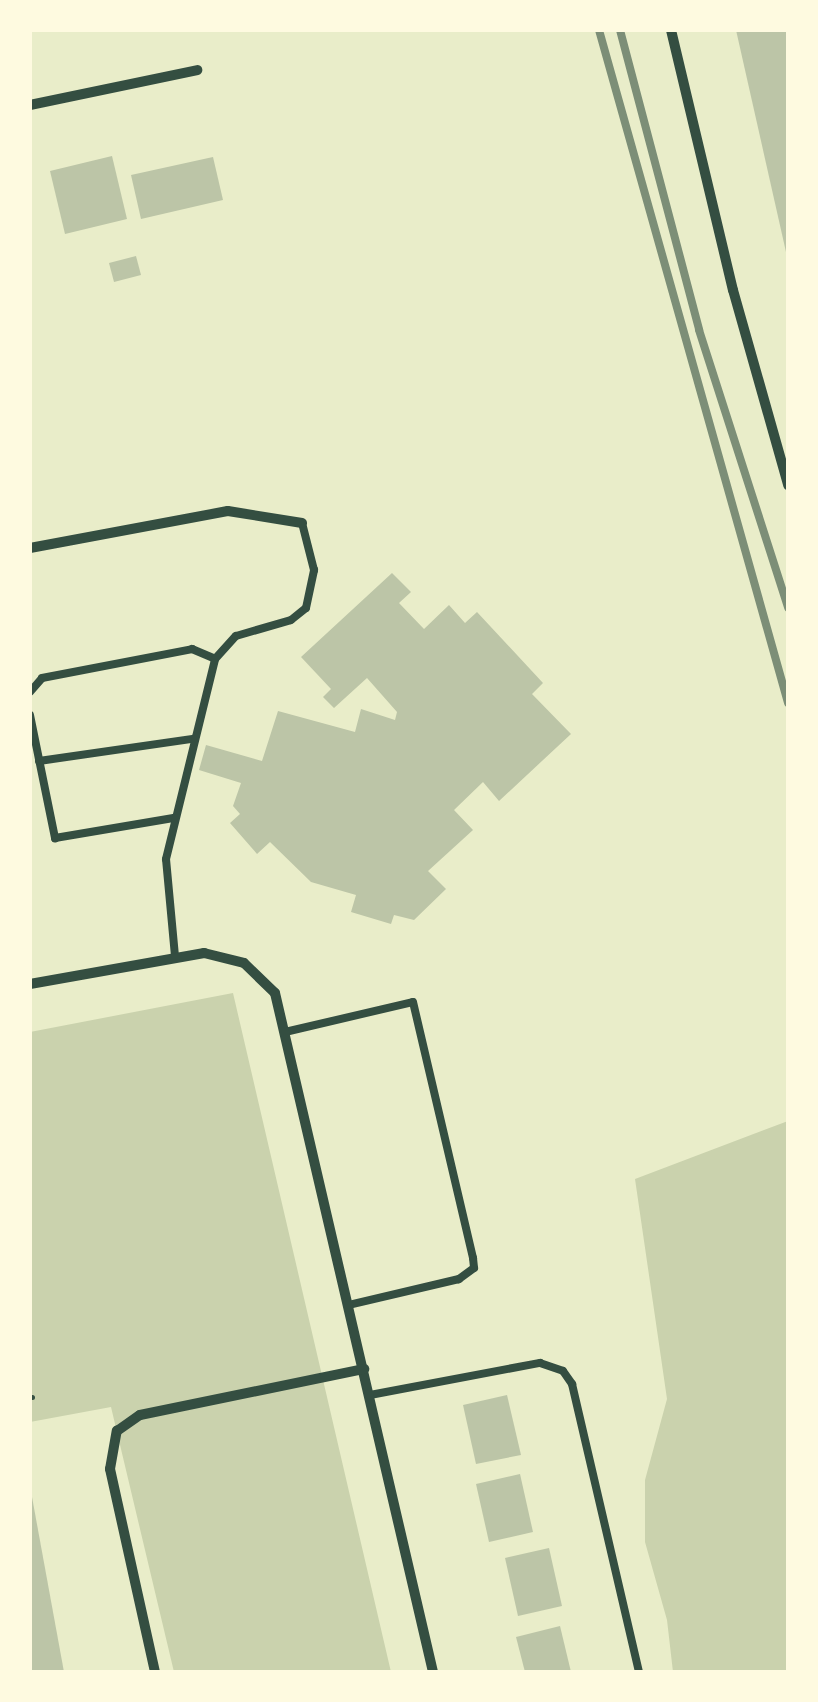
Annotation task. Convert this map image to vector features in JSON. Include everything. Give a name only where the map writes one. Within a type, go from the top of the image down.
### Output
[{"type":"street","points":[[671,30],[788,485]]},
{"type":"street","points":[[30,105],[198,70]]},
{"type":"street","points":[[30,548],[228,511],[302,523]]},
{"type":"street","points":[[30,984],[204,952],[244,962],[266,977],[285,1032],[433,1672]]},
{"type":"street","points":[[155,1672],[110,1469],[117,1431],[140,1416],[364,1369]]},
{"type":"lane","points":[[175,956],[166,859],[192,739],[215,660],[236,636],[291,620],[306,608],[314,570],[302,523]]},
{"type":"lane","points":[[30,692],[42,678],[192,649],[215,660]]},
{"type":"lane","points":[[30,715],[55,838],[173,818]]},
{"type":"lane","points":[[39,762],[192,739]]},
{"type":"lane","points":[[285,1032],[413,1002],[474,1268],[460,1278],[348,1305]]},
{"type":"lane","points":[[370,1394],[540,1363],[563,1371],[572,1384],[639,1672]]},
{"type":"green space","points":[[233,993],[391,1672],[174,1672],[111,1407],[30,1422],[30,1032]]},
{"type":"green space","points":[[788,1121],[788,1672],[673,1672],[667,1620],[645,1542],[645,1480],[667,1399],[635,1179]]},
{"type":"building","points":[[736,30],[788,30],[788,252],[786,252]]},
{"type":"building","points":[[112,156],[127,219],[65,234],[50,171]]},
{"type":"building","points":[[213,157],[223,200],[141,219],[131,175]]},
{"type":"building","points":[[136,256],[141,275],[114,282],[109,263]]},
{"type":"building","points":[[392,573],[411,592],[399,603],[424,629],[449,605],[465,623],[477,612],[543,683],[532,694],[571,734],[499,801],[483,782],[454,810],[473,830],[428,871],[446,889],[414,920],[394,915],[391,924],[351,912],[356,895],[311,882],[270,842],[257,854],[230,823],[240,814],[233,806],[241,783],[199,770],[206,745],[262,761],[278,711],[355,732],[361,709],[395,720],[397,712],[367,678],[334,708],[323,697],[331,689],[301,657]]},
{"type":"building","points":[[507,1395],[521,1455],[476,1464],[463,1405]]},
{"type":"building","points":[[520,1474],[533,1532],[489,1542],[476,1484]]},
{"type":"building","points":[[32,1497],[64,1672],[30,1672]]},
{"type":"building","points":[[549,1548],[562,1606],[518,1616],[505,1558]]},
{"type":"building","points":[[560,1626],[571,1672],[525,1672],[516,1637]]},
{"type":"railway","points":[[599,30],[788,703]]},
{"type":"railway","points":[[620,30],[699,330],[788,608]]}]
